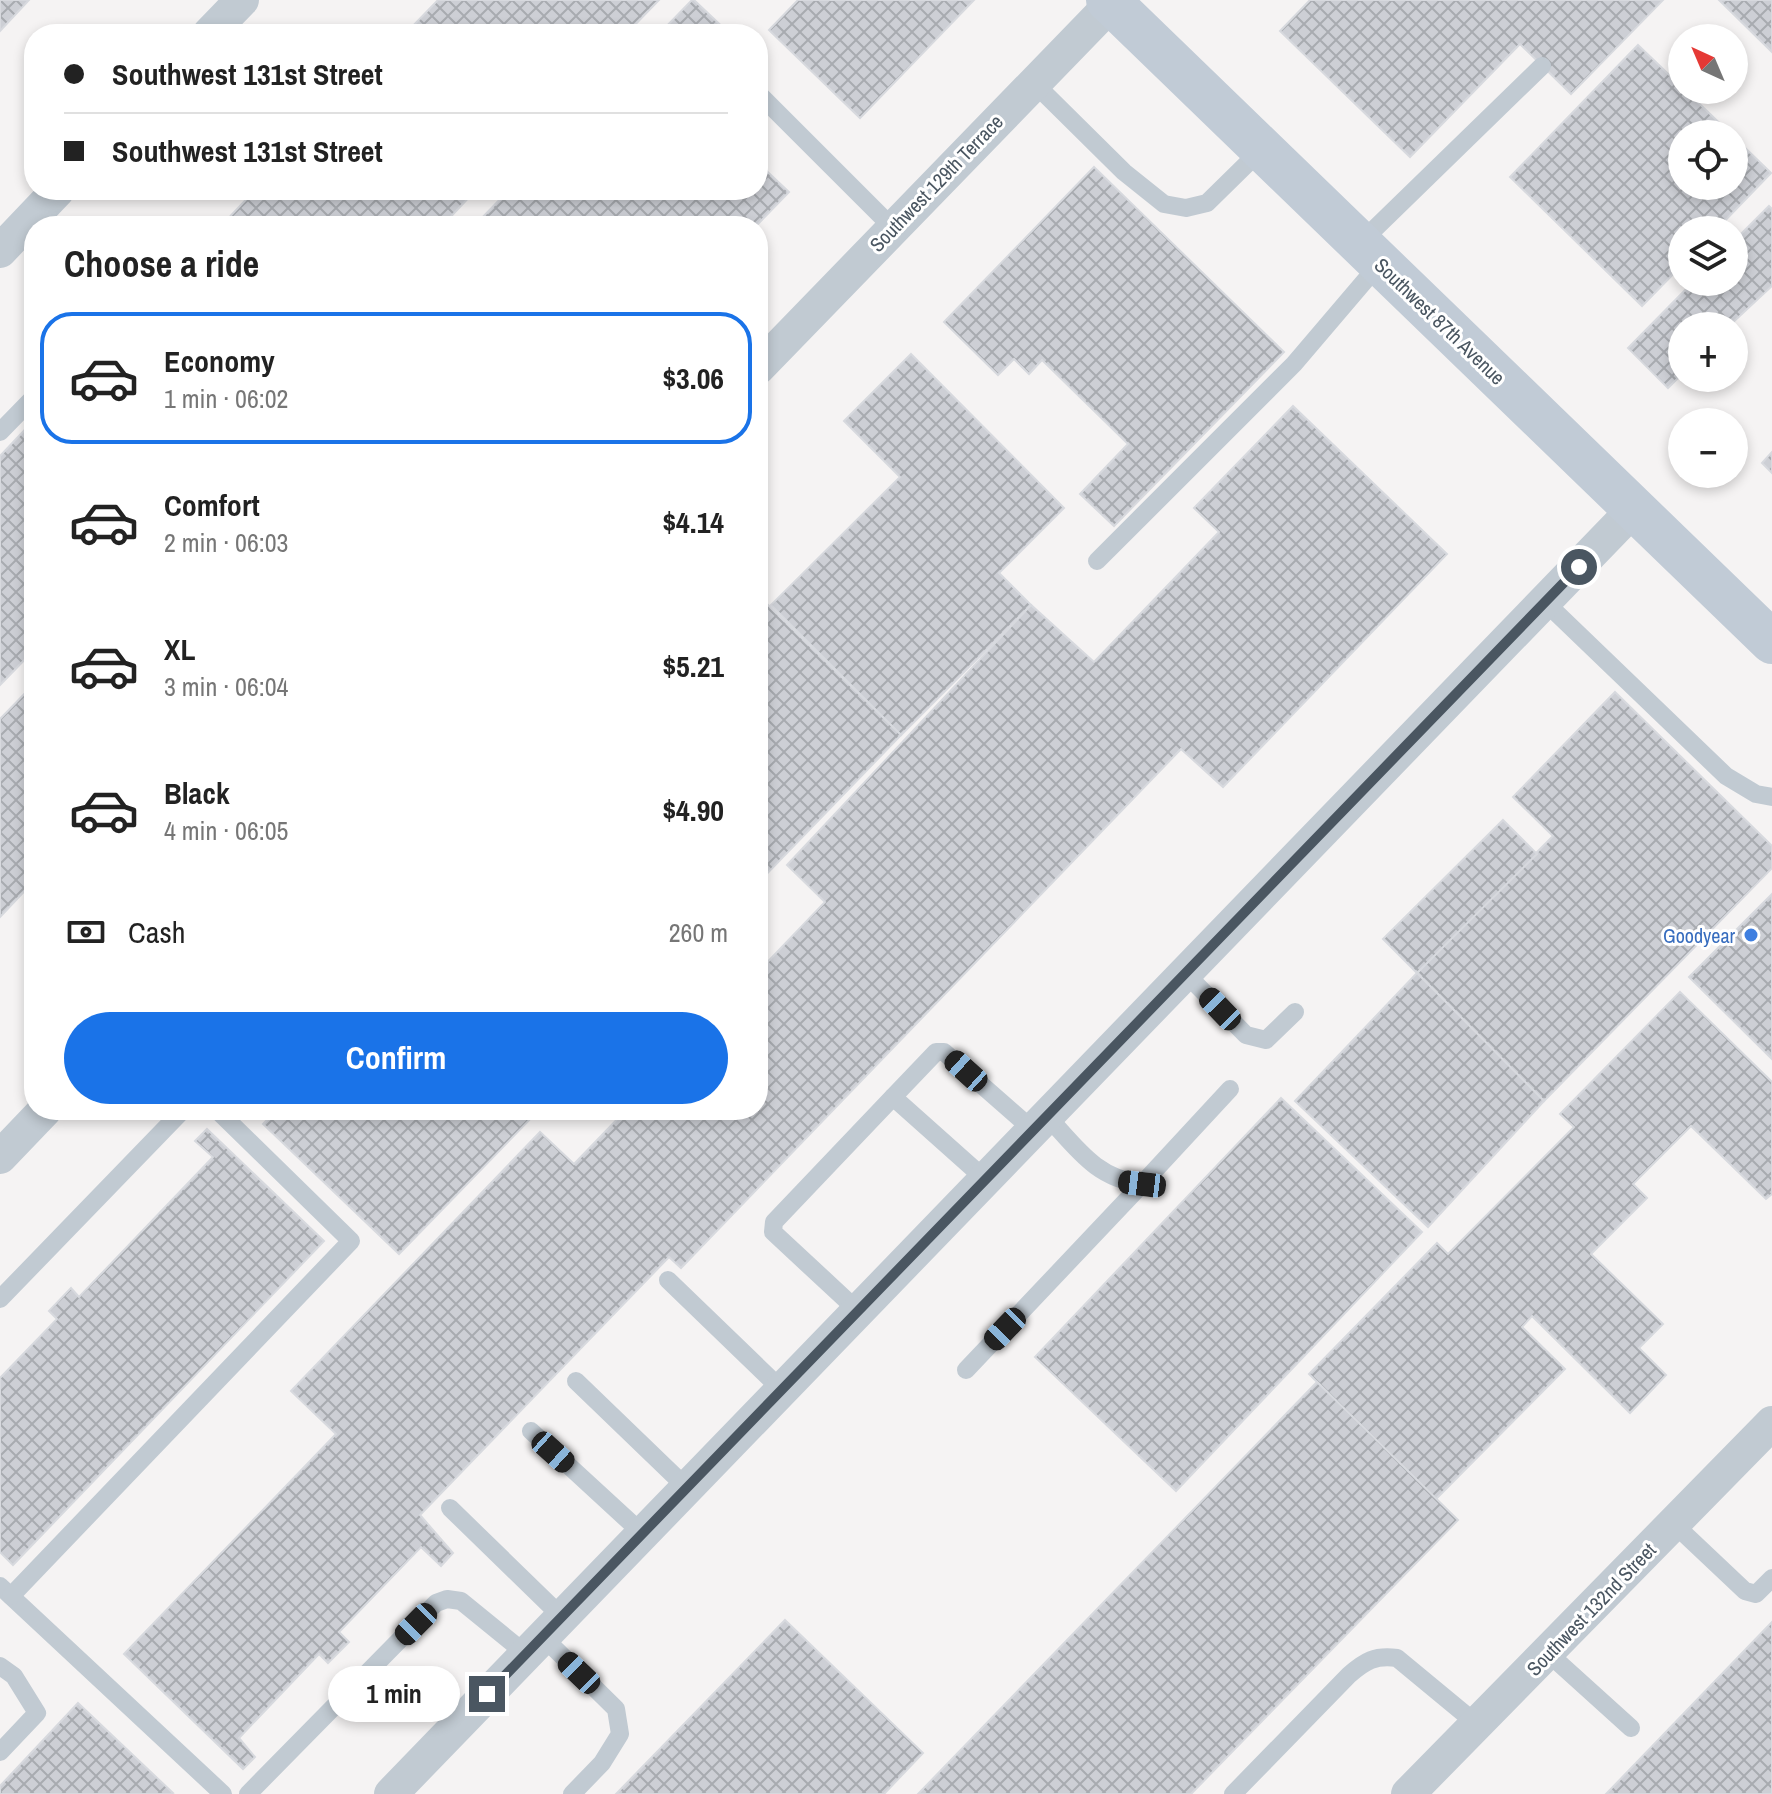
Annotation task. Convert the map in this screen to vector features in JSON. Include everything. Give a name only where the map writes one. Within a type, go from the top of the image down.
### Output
[{"type":"main road","name":"Southwest 87th Avenue","points":[[1111,1],[1772,642]]},
{"type":"street","points":[[219,24],[242,0]]},
{"type":"street","name":"Southwest 129th Terrace","points":[[768,358],[1111,1]]},
{"type":"street","points":[[37,216],[50,200]]},
{"type":"street","points":[[0,251],[24,230]]},
{"type":"street","points":[[391,1794],[1634,509]]},
{"type":"street","points":[[0,1157],[35,1120]]},
{"type":"street","name":"Southwest 132nd Street","points":[[1408,1794],[1772,1423]]},
{"type":"lane","points":[[1097,561],[1294,364],[1370,253],[1542,66]]},
{"type":"lane","points":[[1033,82],[1124,172],[1164,204],[1186,208],[1207,203],[1262,149]]},
{"type":"lane","points":[[768,103],[893,228]]},
{"type":"lane","points":[[0,432],[24,407]]},
{"type":"lane","points":[[1544,601],[1726,776],[1756,794],[1772,797]]},
{"type":"lane","points":[[1185,973],[1246,1035],[1266,1040],[1295,1012]]},
{"type":"lane","points":[[858,1311],[773,1232],[774,1222],[936,1052],[944,1052],[1101,1173],[1119,1181],[1142,1184]]},
{"type":"lane","points":[[966,1370],[1230,1089]]},
{"type":"lane","points":[[893,1097],[985,1179]]},
{"type":"lane","points":[[0,1299],[173,1120]]},
{"type":"lane","points":[[223,1794],[5,1591],[351,1241],[227,1120]]},
{"type":"lane","points":[[668,1280],[782,1390]]},
{"type":"lane","points":[[576,1381],[687,1488]]},
{"type":"lane","points":[[531,1431],[643,1534]]},
{"type":"lane","points":[[450,1508],[544,1636],[616,1709],[620,1734],[602,1763],[572,1794]]},
{"type":"lane","points":[[1674,1524],[1745,1591],[1756,1594],[1772,1578]]},
{"type":"lane","points":[[248,1794],[436,1603],[447,1599],[461,1601],[544,1636]]},
{"type":"lane","points":[[1548,1653],[1631,1728]]},
{"type":"lane","points":[[1233,1794],[1365,1660],[1380,1656],[1397,1658],[1478,1725]]},
{"type":"lane","points":[[0,1666],[14,1676],[37,1713],[0,1752]]},
{"type":"building","points":[[0,0],[29,0],[0,31]]},
{"type":"building","points":[[438,0],[659,0],[636,24],[415,24]]},
{"type":"building","points":[[694,0],[719,24],[669,24]]},
{"type":"building","points":[[798,0],[974,0],[860,118],[769,30]]},
{"type":"building","points":[[1310,0],[1663,0],[1571,94],[1520,44],[1410,157],[1280,31]]},
{"type":"building","points":[[1719,0],[1772,0],[1772,52],[1748,28],[1748,24],[1743,24]]},
{"type":"building","points":[[1638,45],[1668,74],[1668,104],[1700,104],[1716,120],[1668,120],[1668,200],[1745,200],[1730,216],[1668,216],[1668,279],[1642,306],[1510,177]]},
{"type":"building","points":[[1748,151],[1771,173],[1748,197]]},
{"type":"building","points":[[1094,167],[1284,352],[1114,526],[1080,494],[1128,444],[1042,360],[1029,374],[1014,359],[998,375],[944,322]]},
{"type":"building","points":[[768,172],[789,192],[766,216],[484,216],[499,200],[768,200]]},
{"type":"building","points":[[246,200],[467,200],[451,216],[230,216]]},
{"type":"building","points":[[1769,206],[1772,209],[1772,286],[1744,312],[1668,312],[1668,388],[1628,348],[1679,296],[1748,296],[1748,227]]},
{"type":"building","points":[[911,354],[1064,508],[999,573],[1031,605],[901,735],[771,605],[900,477],[844,421]]},
{"type":"building","points":[[1293,406],[1447,554],[1223,787],[1181,749],[681,1268],[669,1257],[420,1515],[453,1553],[441,1566],[421,1547],[339,1632],[349,1642],[328,1663],[319,1654],[239,1738],[255,1757],[243,1769],[124,1654],[336,1434],[291,1391],[540,1132],[574,1164],[616,1120],[768,1120],[768,962],[825,902],[787,865],[1031,605],[1094,662],[1219,532],[1194,508]]},
{"type":"building","points":[[24,431],[24,660],[0,685],[0,456]]},
{"type":"building","points":[[1772,452],[1772,473],[1762,463]]},
{"type":"building","points":[[768,605],[901,735],[768,873]]},
{"type":"building","points":[[1615,692],[1772,846],[1772,868],[1544,1101],[1417,973],[1553,836],[1513,797]]},
{"type":"building","points":[[24,694],[24,892],[0,917],[0,719]]},
{"type":"building","points":[[1503,820],[1537,854],[1417,973],[1383,939]]},
{"type":"building","name":"Goodyear","points":[[1772,894],[1772,1059],[1689,977]]},
{"type":"building","points":[[1417,973],[1544,1101],[1428,1227],[1295,1101]]},
{"type":"building","points":[[1680,992],[1772,1082],[1772,1194],[1766,1199],[1691,1126],[1633,1184],[1647,1198],[1591,1254],[1663,1324],[1639,1348],[1666,1375],[1630,1413],[1532,1316],[1522,1327],[1565,1369],[1436,1499],[1309,1374],[1437,1243],[1448,1254],[1574,1127],[1560,1114]]},
{"type":"building","points":[[1281,1098],[1422,1232],[1176,1491],[1035,1357]]},
{"type":"building","points":[[267,1120],[529,1120],[399,1254],[263,1124]]},
{"type":"building","points":[[207,1129],[324,1241],[13,1565],[0,1552],[0,1378],[57,1319],[49,1311],[71,1288],[79,1297],[213,1157],[195,1141]]},
{"type":"building","points":[[1317,1382],[1458,1520],[1191,1794],[918,1794]]},
{"type":"building","points":[[785,1620],[923,1753],[884,1794],[616,1794]]},
{"type":"building","points":[[1772,1622],[1772,1794],[1606,1794]]},
{"type":"building","points":[[78,1703],[173,1793],[0,1794],[0,1786]]},
{"type":"place","name":"Goodyear","points":[[1751,935]]},
{"type":"route","points":[[487,1694],[1579,567]]}]
